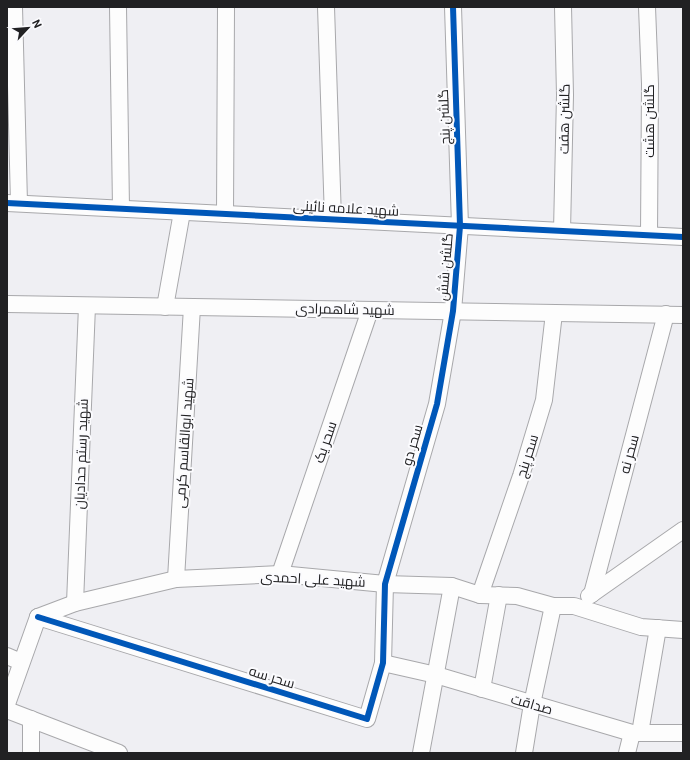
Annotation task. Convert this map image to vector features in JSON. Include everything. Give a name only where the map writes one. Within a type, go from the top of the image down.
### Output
[{"type":"street","points":[[13,203],[14,7]]},
{"type":"street","points":[[118,7],[121,208]]},
{"type":"street","points":[[225,214],[226,7]]},
{"type":"street","points":[[326,7],[333,219]]},
{"type":"street","name":"گلشن پنج","points":[[452,7],[460,226]]},
{"type":"street","name":"گلشن هفت","points":[[562,230],[565,95],[563,7]]},
{"type":"street","name":"گلشن هشت","points":[[647,7],[650,84],[649,235]]},
{"type":"street","name":"شهید علامه‌ نائینی","points":[[13,203],[683,237]]},
{"type":"street","points":[[165,307],[182,212]]},
{"type":"street","name":"گلشن شش","points":[[453,311],[460,226]]},
{"type":"street","name":"شهید شاهمرادی","points":[[7,304],[683,315]]},
{"type":"street","name":"شهید رستم حدادیان","points":[[75,603],[87,306]]},
{"type":"street","name":"شهید ابوالقاسم کرمی","points":[[176,579],[192,307]]},
{"type":"street","name":"سحر یک","points":[[280,574],[370,310]]},
{"type":"street","name":"سحر دو","points":[[385,584],[437,404],[453,311]]},
{"type":"street","name":"سحر پنج","points":[[480,595],[521,476],[544,400],[554,313]]},
{"type":"street","name":"سحر نه","points":[[592,594],[666,314]]},
{"type":"street","points":[[574,606],[683,530]]},
{"type":"street","name":"شهید علی احمدی","points":[[38,617],[75,603],[176,579],[280,574],[385,584],[452,586],[480,595],[517,596],[553,606],[574,606],[641,626],[683,630]]},
{"type":"street","name":"سحر سه","points":[[38,617],[367,719],[383,663],[385,584]]},
{"type":"street","points":[[421,753],[452,586]]},
{"type":"street","points":[[482,689],[499,595]]},
{"type":"street","points":[[524,753],[532,704],[553,606]]},
{"type":"street","points":[[7,704],[14,659],[38,617]]},
{"type":"street","points":[[627,753],[636,733],[658,628]]},
{"type":"street","name":"صداقت","points":[[383,663],[436,675],[636,733],[683,733]]},
{"type":"street","points":[[7,710],[120,753]]},
{"type":"street","points":[[31,719],[31,753]]},
{"type":"cycle path","points":[[38,617],[367,719],[383,663],[385,584],[437,404],[453,311],[460,226],[453,7]]},
{"type":"cycle path","points":[[7,203],[683,237]]}]
